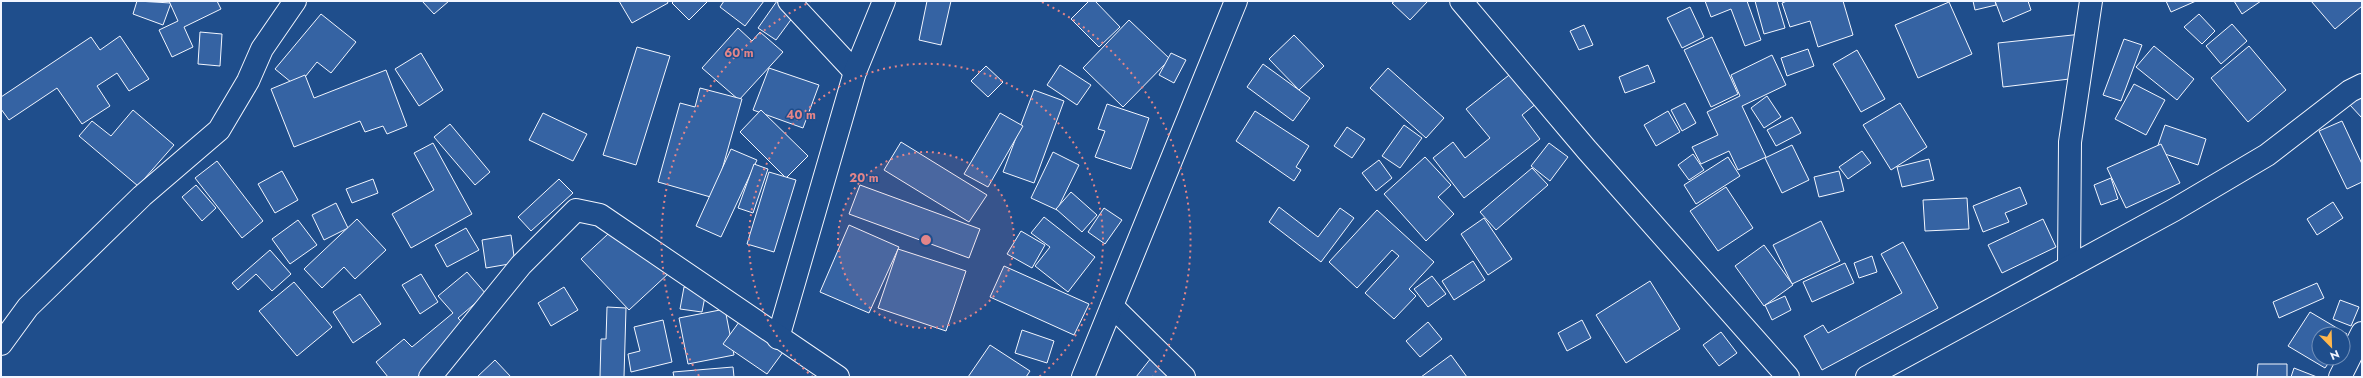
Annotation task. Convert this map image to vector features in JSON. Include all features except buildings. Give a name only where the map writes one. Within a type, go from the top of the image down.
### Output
[{"type":"street","points":[[1,344],[28,307],[142,196],[219,130],[248,81],[262,49],[295,1]]},
{"type":"street","points":[[789,1],[855,72]]},
{"type":"street","points":[[778,338],[855,72],[884,1]]},
{"type":"street","points":[[1083,377],[1236,1]]},
{"type":"street","points":[[1461,1],[1587,150],[1788,377]]},
{"type":"street","points":[[2069,267],[2070,142],[2091,1]]},
{"type":"street","points":[[1867,377],[2174,210],[2267,155],[2350,91],[2362,85]]},
{"type":"street","points":[[430,377],[522,265],[576,210],[600,215],[830,375]]},
{"type":"street","points":[[1112,306],[1184,377]]},
{"type":"street","points":[[2340,377],[2362,333]]}]
